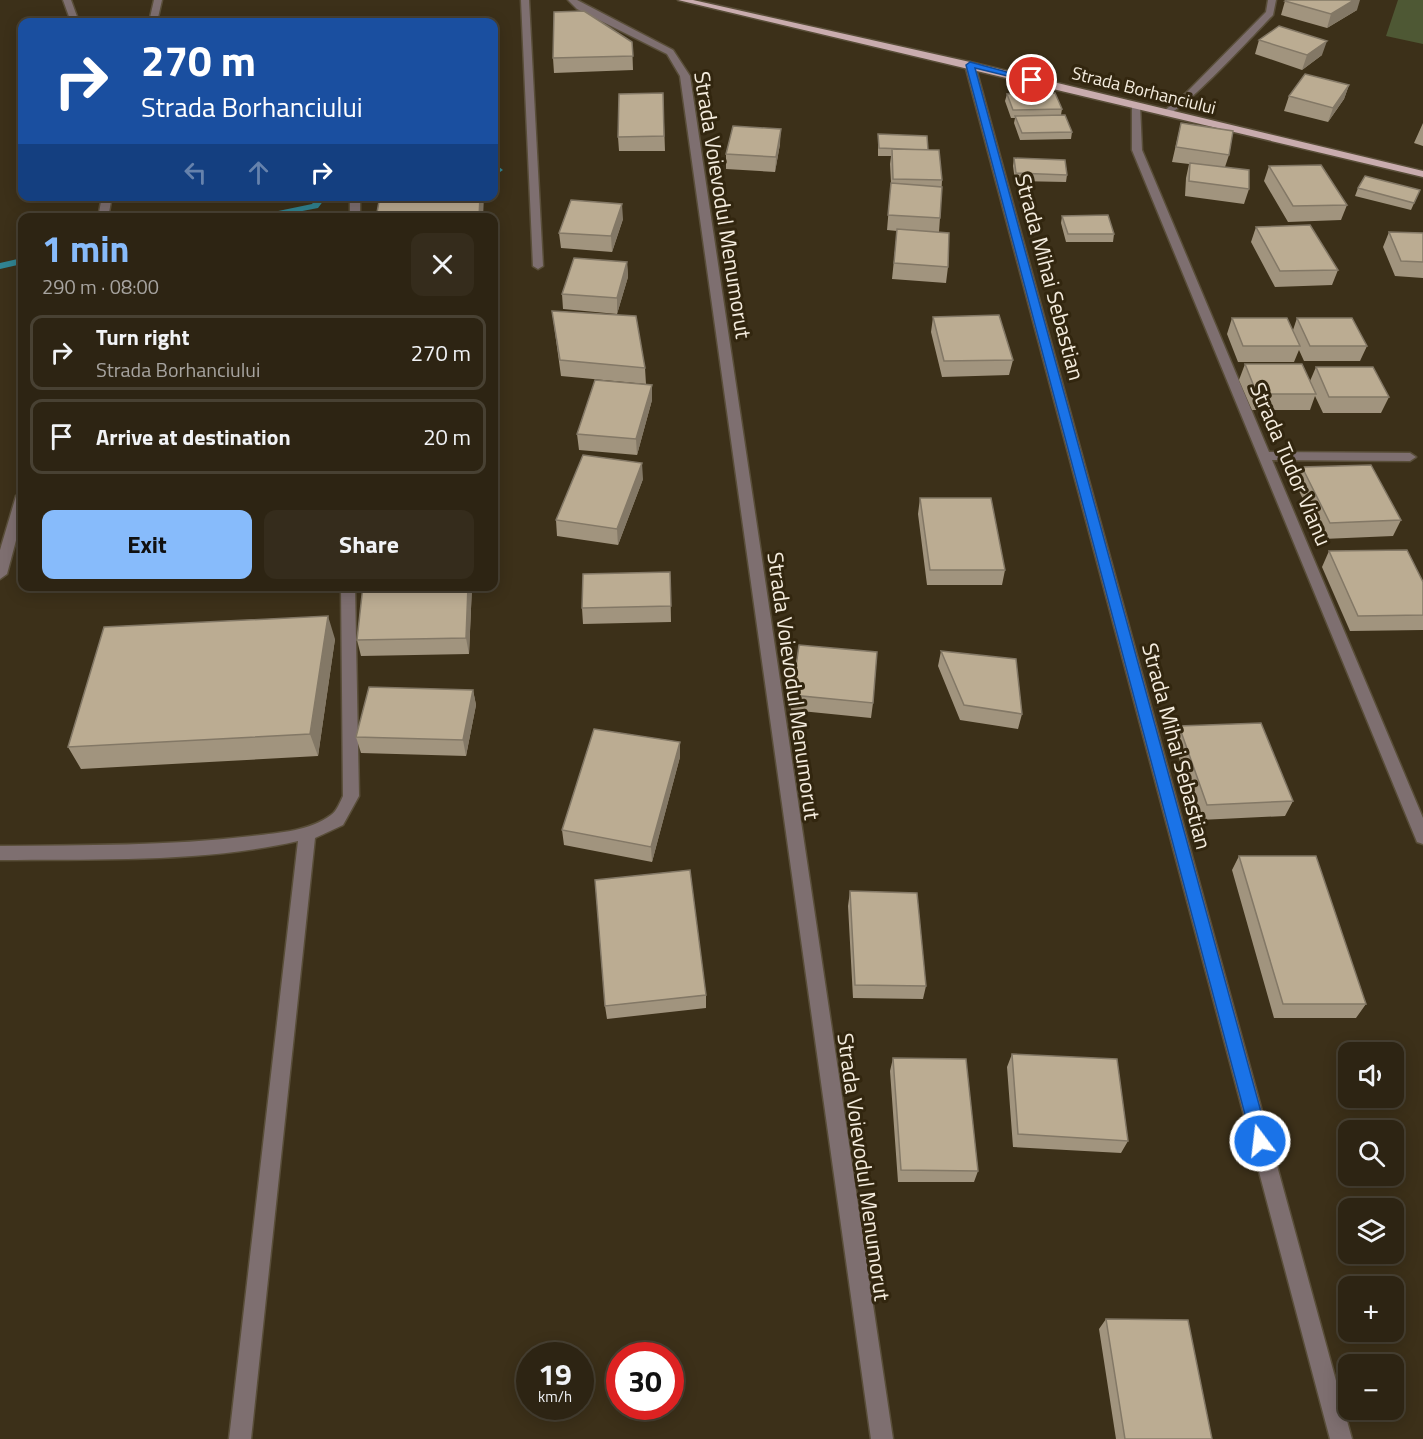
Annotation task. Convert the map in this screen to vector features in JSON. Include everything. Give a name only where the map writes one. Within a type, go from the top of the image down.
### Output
[{"type":"main road","name":"Strada Borhanciului","points":[[682,0],[970,65],[1423,174]]},
{"type":"street","points":[[67,0],[74,18]]},
{"type":"street","points":[[154,18],[158,0]]},
{"type":"street","points":[[525,0],[538,266]]},
{"type":"street","name":"Strada Voievodul Menumorut","points":[[572,0],[580,7],[670,52],[685,76],[882,1439]]},
{"type":"street","points":[[1167,113],[1188,96],[1270,13],[1272,0]]},
{"type":"street","name":"Strada Mihai Sebastian","points":[[970,65],[1341,1439]]},
{"type":"street","name":"Strada Tudor Vianu","points":[[1134,105],[1137,150],[1423,837]]},
{"type":"street","points":[[1265,456],[1410,457]]},
{"type":"street","points":[[0,574],[18,510]]},
{"type":"street","points":[[0,853],[176,849],[307,835],[337,820],[351,796],[348,591]]},
{"type":"street","points":[[240,1439],[307,835]]},
{"type":"green space","points":[[1398,0],[1423,0],[1423,44],[1386,36]]},
{"type":"building","points":[[1354,0],[1331,14],[1285,1]]},
{"type":"building","points":[[584,11],[632,42],[633,56],[553,58],[554,12]]},
{"type":"building","points":[[1279,26],[1327,41],[1307,55],[1259,40]]},
{"type":"building","points":[[1305,74],[1349,85],[1333,108],[1289,96]]},
{"type":"building","points":[[663,93],[664,136],[618,137],[619,94]]},
{"type":"building","points":[[1055,93],[1062,109],[1013,110],[1007,94]]},
{"type":"building","points":[[1065,115],[1072,132],[1022,133],[1015,116]]},
{"type":"building","points":[[1181,123],[1233,131],[1229,155],[1176,147]]},
{"type":"building","points":[[733,126],[781,129],[776,157],[726,154]]},
{"type":"building","points":[[878,134],[927,136],[928,150],[879,148]]},
{"type":"building","points":[[892,149],[939,150],[942,180],[893,179]]},
{"type":"building","points":[[1014,158],[1065,160],[1067,175],[1016,173]]},
{"type":"building","points":[[1190,163],[1249,170],[1249,189],[1189,181]]},
{"type":"building","points":[[1321,165],[1347,205],[1293,206],[1269,166]]},
{"type":"building","points":[[1365,176],[1420,190],[1414,203],[1358,188]]},
{"type":"building","points":[[891,183],[942,187],[940,218],[888,215]]},
{"type":"building","points":[[571,200],[622,204],[611,236],[559,233]]},
{"type":"building","points":[[379,201],[480,201],[479,213],[377,213]]},
{"type":"building","points":[[1108,215],[1114,234],[1068,234],[1062,216]]},
{"type":"building","points":[[1310,225],[1338,270],[1280,271],[1256,227]]},
{"type":"building","points":[[897,229],[949,233],[948,267],[894,263]]},
{"type":"building","points":[[1389,232],[1423,233],[1423,262],[1401,261]]},
{"type":"building","points":[[574,258],[627,262],[617,298],[562,294]]},
{"type":"building","points":[[552,311],[636,316],[645,368],[560,360]]},
{"type":"building","points":[[999,315],[1013,360],[944,361],[933,317]]},
{"type":"building","points":[[1232,318],[1287,318],[1300,346],[1243,346]]},
{"type":"building","points":[[1297,318],[1352,318],[1367,346],[1310,346]]},
{"type":"building","points":[[1245,364],[1302,364],[1316,394],[1257,394]]},
{"type":"building","points":[[1316,367],[1373,367],[1389,397],[1329,397]]},
{"type":"building","points":[[595,380],[652,385],[636,439],[577,434]]},
{"type":"building","points":[[583,455],[642,463],[617,529],[556,520]]},
{"type":"building","points":[[1371,465],[1401,520],[1330,523],[1302,467]]},
{"type":"building","points":[[920,498],[991,498],[1005,570],[930,570]]},
{"type":"building","points":[[1407,550],[1423,582],[1423,615],[1358,616],[1329,551]]},
{"type":"building","points":[[670,572],[671,606],[582,608],[583,574]]},
{"type":"building","points":[[362,591],[468,591],[466,638],[357,640]]},
{"type":"building","points":[[328,616],[310,734],[68,747],[104,627]]},
{"type":"building","points":[[799,645],[877,652],[873,703],[792,695]]},
{"type":"building","points":[[941,651],[1016,659],[1022,714],[964,705]]},
{"type":"building","points":[[369,687],[473,690],[463,740],[356,737]]},
{"type":"building","points":[[1261,723],[1293,801],[1207,805],[1179,726]]},
{"type":"building","points":[[594,729],[680,742],[651,847],[562,830]]},
{"type":"building","points":[[1239,856],[1316,856],[1366,1004],[1283,1004]]},
{"type":"building","points":[[690,870],[706,995],[605,1006],[595,880]]},
{"type":"building","points":[[850,891],[917,893],[926,986],[855,985]]},
{"type":"building","points":[[1012,1054],[1117,1059],[1128,1141],[1018,1134]]},
{"type":"building","points":[[893,1058],[966,1059],[978,1171],[901,1170]]},
{"type":"building","points":[[1106,1319],[1188,1320],[1212,1439],[1125,1439]]},
{"type":"waterway","points":[[276,213],[315,206],[319,201]]},
{"type":"waterway","points":[[0,266],[18,262]]},
{"type":"route","points":[[1032,80],[970,65],[1260,1141]]}]
